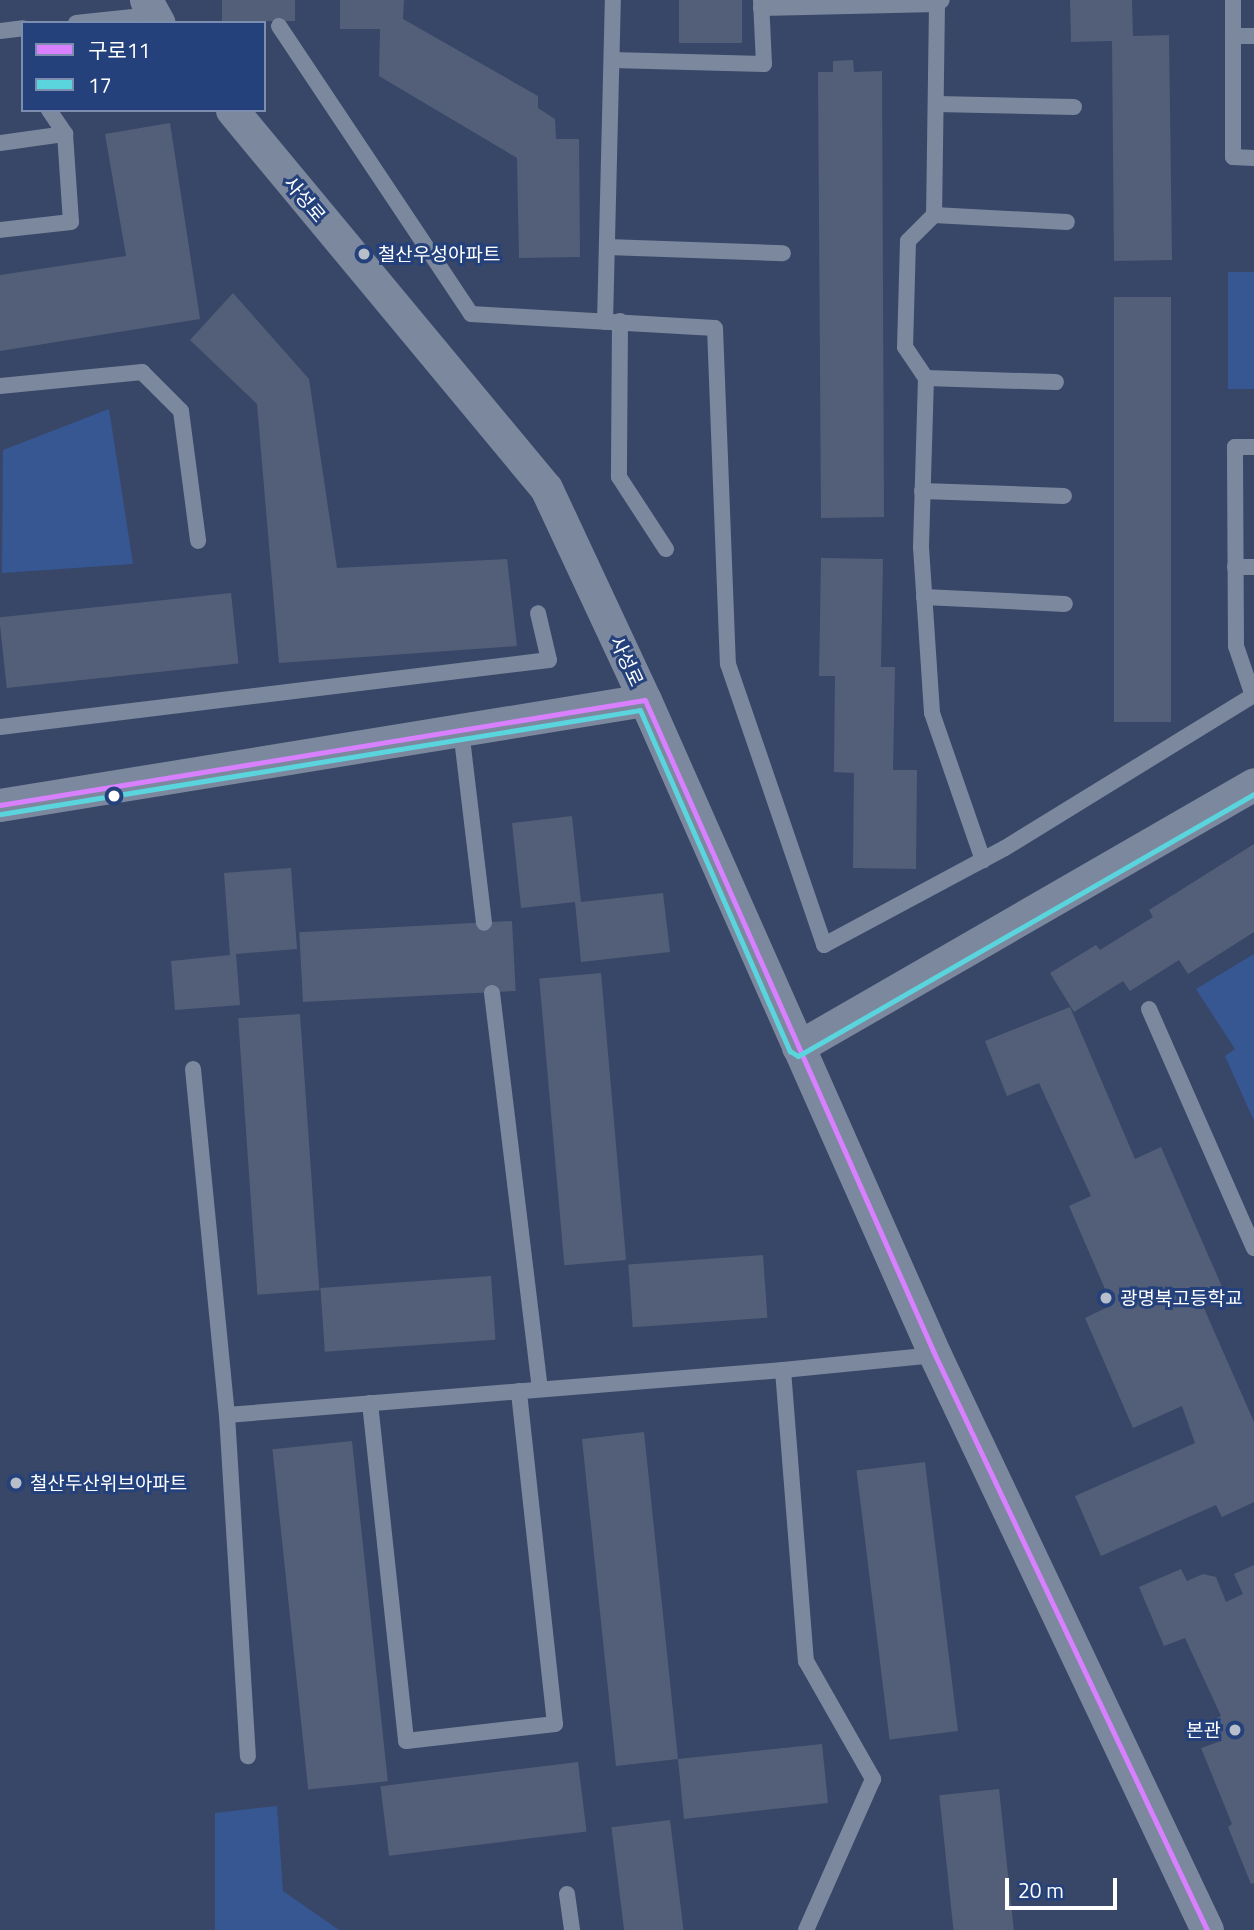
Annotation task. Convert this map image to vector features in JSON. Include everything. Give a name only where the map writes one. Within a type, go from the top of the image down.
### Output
[{"type":"street","name":"사성로","points":[[234,112],[545,488],[645,701],[935,1355],[1207,1930]]},
{"type":"street","points":[[0,805],[645,701]]},
{"type":"street","points":[[799,1047],[1254,784]]},
{"type":"lane","points":[[613,0],[607,247],[620,477],[666,549]]},
{"type":"lane","points":[[1233,0],[1233,158],[1254,158]]},
{"type":"lane","points":[[612,60],[764,64],[761,4],[940,2],[934,215],[908,241],[905,347],[926,378],[920,547],[932,713],[983,860]]},
{"type":"lane","points":[[90,21],[152,12]]},
{"type":"lane","points":[[279,26],[471,314],[715,328],[728,664],[824,945],[983,860],[1253,695],[1236,646],[1235,447],[1254,447]]},
{"type":"lane","points":[[0,31],[21,28]]},
{"type":"lane","points":[[1233,36],[1254,36]]},
{"type":"lane","points":[[936,104],[1074,107]]},
{"type":"lane","points":[[0,230],[71,222],[65,134],[50,112]]},
{"type":"lane","points":[[0,143],[65,134]]},
{"type":"lane","points":[[934,215],[1067,222]]},
{"type":"lane","points":[[607,247],[783,253]]},
{"type":"lane","points":[[0,386],[142,372],[181,411],[198,541]]},
{"type":"lane","points":[[926,378],[1056,382]]},
{"type":"lane","points":[[922,491],[1064,496]]},
{"type":"lane","points":[[1235,567],[1254,567]]},
{"type":"lane","points":[[924,597],[1065,604]]},
{"type":"lane","points":[[0,727],[549,660],[538,613]]},
{"type":"lane","points":[[461,730],[484,923]]},
{"type":"lane","points":[[492,993],[540,1389]]},
{"type":"lane","points":[[1149,1009],[1254,1248]]},
{"type":"lane","points":[[193,1069],[227,1415],[248,1756]]},
{"type":"lane","points":[[227,1415],[783,1370],[935,1355]]},
{"type":"lane","points":[[783,1370],[806,1661],[873,1779],[806,1930]]},
{"type":"lane","points":[[370,1403],[406,1741],[555,1724],[519,1391]]},
{"type":"lane","points":[[568,1894],[572,1930]]},
{"type":"shaded area","points":[[1228,272],[1254,272],[1254,389],[1228,389]]},
{"type":"shaded area","points":[[109,409],[133,564],[2,573],[3,450]]},
{"type":"shaded area","points":[[1254,954],[1254,1121],[1225,1056],[1235,1049],[1196,989]]},
{"type":"shaded area","points":[[277,1806],[283,1891],[339,1930],[215,1930],[215,1813]]},
{"type":"building","points":[[222,0],[295,0],[295,21],[222,21]]},
{"type":"building","points":[[340,0],[404,0],[403,19],[538,96],[538,108],[555,119],[556,139],[579,139],[580,257],[519,258],[517,158],[379,76],[380,29],[340,29]]},
{"type":"building","points":[[679,0],[742,0],[742,43],[679,43]]},
{"type":"building","points":[[1070,0],[1132,0],[1133,36],[1169,35],[1172,260],[1114,261],[1112,41],[1071,42]]},
{"type":"building","points":[[853,60],[854,72],[882,71],[884,517],[821,518],[818,72],[833,72],[833,61]]},
{"type":"building","points":[[170,123],[200,319],[0,351],[0,275],[126,256],[105,134]]},
{"type":"building","points":[[233,293],[309,379],[337,568],[507,559],[517,646],[279,663],[257,404],[190,340]]},
{"type":"building","points":[[1114,297],[1171,297],[1171,722],[1114,722]]},
{"type":"building","points":[[821,558],[883,559],[881,667],[895,667],[893,770],[917,770],[916,869],[853,868],[854,773],[834,772],[835,676],[819,676]]},
{"type":"building","points":[[231,593],[238,664],[7,688],[0,617]]},
{"type":"building","points":[[572,816],[581,902],[663,893],[670,952],[581,962],[575,902],[521,908],[512,823]]},
{"type":"building","points":[[1254,844],[1254,932],[1188,974],[1179,960],[1130,991],[1123,981],[1074,1012],[1050,973],[1096,945],[1100,950],[1153,917],[1149,910]]},
{"type":"building","points":[[291,868],[297,949],[236,954],[240,1005],[175,1010],[171,961],[230,955],[224,873]]},
{"type":"building","points":[[512,921],[516,991],[303,1002],[299,932]]},
{"type":"building","points":[[601,973],[626,1260],[564,1265],[539,978]]},
{"type":"building","points":[[1070,1007],[1135,1159],[1161,1147],[1226,1296],[1203,1306],[1254,1422],[1254,1502],[1222,1517],[1216,1505],[1101,1556],[1075,1496],[1195,1443],[1182,1406],[1133,1428],[1085,1318],[1112,1305],[1069,1206],[1091,1196],[1039,1083],[1007,1096],[985,1041]]},
{"type":"building","points":[[300,1014],[319,1290],[257,1295],[238,1018]]},
{"type":"building","points":[[763,1255],[767,1318],[633,1327],[628,1264]]},
{"type":"building","points":[[491,1276],[495,1340],[325,1352],[320,1288]]},
{"type":"building","points":[[644,1432],[678,1759],[616,1766],[582,1439]]},
{"type":"building","points":[[352,1441],[388,1781],[308,1789],[272,1449]]},
{"type":"building","points":[[925,1462],[958,1731],[890,1739],[857,1470]]},
{"type":"building","name":"본관","points":[[1254,1565],[1254,1883],[1251,1884],[1228,1827],[1232,1824],[1201,1748],[1221,1741],[1212,1720],[1221,1716],[1185,1638],[1164,1646],[1139,1587],[1181,1569],[1187,1581],[1203,1574],[1216,1577],[1226,1602],[1243,1594],[1234,1574]]},
{"type":"building","points":[[822,1744],[828,1803],[684,1819],[678,1759]]},
{"type":"building","points":[[578,1762],[587,1831],[389,1856],[380,1786]]},
{"type":"building","points":[[999,1789],[1014,1930],[953,1930],[939,1795]]},
{"type":"building","points":[[670,1820],[684,1930],[624,1930],[611,1827]]},
{"type":"transit line","name":"구로11","points":[[0,805],[645,700],[935,1355],[1207,1930]]},
{"type":"transit line","name":"17","points":[[1,814],[640,710],[790,1051],[798,1056],[1254,794]]},
{"type":"place","name":"철산우성아파트","points":[[364,254]]},
{"type":"place","name":"광명북고등학교","points":[[1106,1298]]},
{"type":"place","name":"철산두산위브아파트","points":[[16,1483]]},
{"type":"place","name":"본관","points":[[1235,1730]]}]
